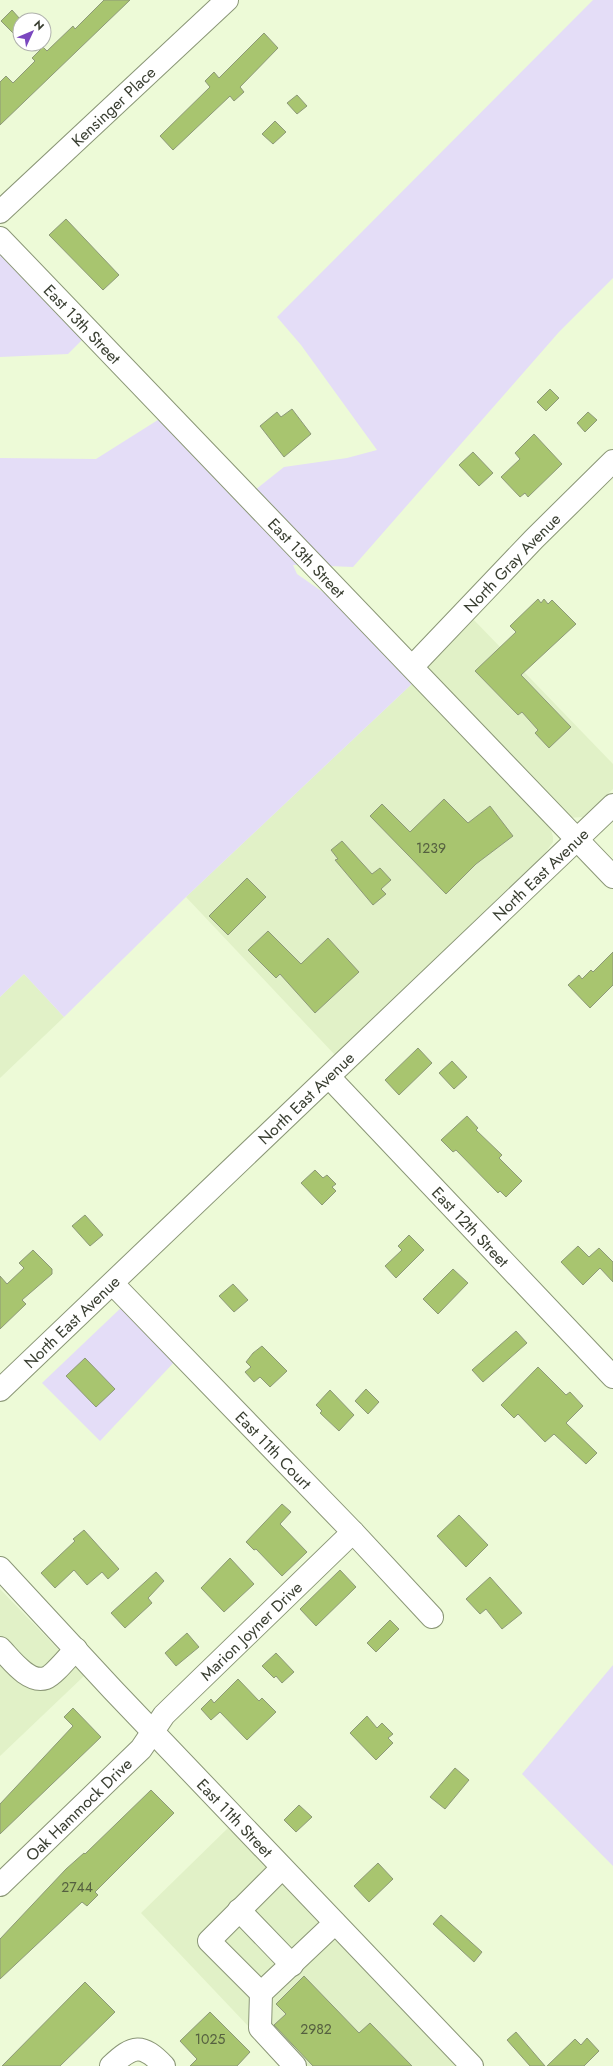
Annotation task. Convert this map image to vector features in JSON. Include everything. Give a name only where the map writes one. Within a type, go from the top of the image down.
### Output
[{"type":"street","name":"Kensinger Place","points":[[0,212],[227,0]]},
{"type":"street","name":"East 13th Street","points":[[0,238],[613,877]]},
{"type":"street","name":"North Gray Avenue","points":[[412,666],[534,539],[613,461]]},
{"type":"street","name":"North East Avenue","points":[[0,1390],[113,1284],[613,805]]},
{"type":"street","name":"East 12th Street","points":[[329,1077],[613,1377]]},
{"type":"street","name":"East 11th Court","points":[[113,1284],[353,1532],[432,1617]]},
{"type":"street","name":"Marion Joyner Drive","points":[[153,1732],[164,1715],[353,1532]]},
{"type":"street","name":"East 11th Street","points":[[0,1568],[153,1732],[472,2066]]},
{"type":"street","points":[[0,1648],[25,1673],[37,1678],[46,1678],[76,1649]]},
{"type":"street","name":"Oak Hammock Drive","points":[[0,1884],[141,1749],[153,1732]]},
{"type":"street","points":[[282,1868],[209,1941],[260,1993],[260,2028],[295,2066]]},
{"type":"street","points":[[239,1910],[292,1965]]},
{"type":"street","points":[[260,1993],[292,1965],[335,1923]]},
{"type":"street","points":[[111,2066],[126,2052],[141,2049],[151,2053],[164,2066]]},
{"type":"shaded area","points":[[593,0],[613,0],[613,278],[559,332],[353,567],[328,566],[255,490],[284,467],[347,458],[377,450],[301,345],[277,317]]},
{"type":"shaded area","points":[[0,251],[84,338],[68,354],[0,357]]},
{"type":"shaded area","points":[[161,418],[303,565],[293,565],[297,574],[340,604],[414,682],[186,897],[64,1017],[24,974],[0,997],[0,458],[96,459]]},
{"type":"shaded area","points":[[471,617],[613,764],[613,789],[583,817],[568,818],[427,668],[427,664]]},
{"type":"shaded area","points":[[414,682],[550,826],[553,842],[545,853],[335,1055],[186,897]]},
{"type":"shaded area","points":[[24,974],[64,1017],[0,1078],[0,997]]},
{"type":"shaded area","points":[[124,1305],[177,1359],[100,1441],[42,1383]]},
{"type":"shaded area","points":[[0,1589],[84,1676],[0,1756]]},
{"type":"shaded area","points":[[613,1665],[613,1866],[522,1774]]},
{"type":"shaded area","points":[[228,1828],[456,2066],[286,2066],[141,1913]]},
{"type":"building","points":[[104,0],[130,0],[0,125],[0,82],[6,76],[13,83],[35,61],[32,58],[38,52],[52,52],[52,46],[73,26],[75,29]]},
{"type":"building","points":[[12,10],[14,12],[12,12],[12,32],[1,21]]},
{"type":"building","points":[[264,33],[278,48],[240,87],[244,92],[234,101],[230,96],[173,150],[160,136],[210,87],[205,81],[214,72],[219,78]]},
{"type":"building","points":[[297,95],[307,106],[297,114],[287,103]]},
{"type":"building","points":[[275,121],[286,132],[273,144],[262,134]]},
{"type":"building","points":[[66,219],[119,275],[103,290],[49,235]]},
{"type":"building","points":[[550,389],[559,398],[546,411],[537,402]]},
{"type":"building","points":[[292,409],[311,434],[284,457],[260,426],[277,412],[281,417]]},
{"type":"building","points":[[588,412],[597,420],[585,432],[577,423]]},
{"type":"building","points":[[534,434],[562,464],[528,497],[525,493],[520,497],[501,477],[520,459],[515,453]]},
{"type":"building","points":[[473,452],[493,473],[479,486],[459,465]]},
{"type":"building","points":[[538,599],[541,603],[544,599],[548,604],[552,600],[576,624],[521,675],[571,727],[549,748],[535,733],[538,730],[522,712],[518,715],[475,671],[516,632],[510,626]]},
{"type":"building","points":[[444,799],[468,823],[490,806],[513,836],[476,864],[446,894],[370,816],[382,804],[410,832]]},
{"type":"building","points":[[342,841],[372,874],[380,868],[391,880],[381,889],[386,894],[373,905],[335,860],[338,859],[331,850]]},
{"type":"building","points":[[247,878],[266,897],[228,935],[209,916]]},
{"type":"building","points":[[268,931],[301,964],[328,938],[359,972],[315,1013],[280,974],[276,978],[248,950]]},
{"type":"building","points":[[613,952],[613,985],[590,1008],[568,985],[579,975],[582,979],[591,970],[593,972]]},
{"type":"building","points":[[418,1048],[432,1063],[399,1095],[385,1080]]},
{"type":"building","points":[[452,1061],[467,1077],[454,1089],[439,1073]]},
{"type":"building","points":[[467,1116],[478,1128],[476,1130],[502,1155],[499,1158],[522,1181],[506,1197],[500,1191],[498,1193],[456,1150],[453,1152],[441,1140]]},
{"type":"building","points":[[315,1170],[323,1178],[327,1175],[336,1184],[332,1187],[336,1191],[322,1205],[301,1183]]},
{"type":"building","points":[[85,1215],[103,1235],[90,1246],[72,1226]]},
{"type":"building","points":[[409,1235],[424,1250],[396,1278],[385,1266],[402,1250],[398,1246]]},
{"type":"building","points":[[578,1246],[589,1257],[599,1248],[613,1262],[613,1282],[600,1268],[583,1285],[561,1262]]},
{"type":"building","points":[[33,1250],[52,1269],[52,1274],[22,1300],[26,1304],[0,1329],[0,1276],[7,1284],[24,1268],[19,1263]]},
{"type":"building","points":[[453,1269],[468,1283],[438,1314],[423,1299]]},
{"type":"building","points":[[233,1284],[248,1300],[234,1312],[219,1296]]},
{"type":"building","points":[[516,1331],[527,1343],[483,1382],[472,1370]]},
{"type":"building","points":[[262,1346],[287,1371],[270,1387],[260,1377],[254,1382],[245,1372],[251,1367],[246,1362],[253,1353]]},
{"type":"building","points":[[85,1358],[115,1389],[96,1407],[66,1376]]},
{"type":"building","points":[[538,1367],[566,1395],[570,1392],[583,1406],[566,1423],[597,1453],[586,1464],[554,1434],[545,1442],[518,1414],[514,1418],[501,1405]]},
{"type":"building","points":[[366,1389],[379,1402],[368,1414],[355,1401]]},
{"type":"building","points":[[330,1390],[354,1415],[339,1431],[320,1413],[322,1411],[316,1405]]},
{"type":"building","points":[[282,1504],[291,1512],[280,1524],[307,1552],[282,1576],[256,1549],[254,1550],[246,1542]]},
{"type":"building","points":[[459,1515],[488,1545],[466,1567],[437,1536]]},
{"type":"building","points":[[84,1530],[119,1569],[108,1579],[102,1572],[87,1585],[74,1570],[55,1588],[41,1573],[75,1541],[73,1539]]},
{"type":"building","points":[[230,1558],[254,1584],[224,1612],[201,1588]]},
{"type":"building","points":[[340,1570],[356,1587],[316,1626],[300,1609]]},
{"type":"building","points":[[156,1572],[164,1581],[148,1598],[152,1603],[125,1628],[111,1613]]},
{"type":"building","points":[[490,1577],[522,1613],[502,1629],[486,1609],[480,1614],[466,1599]]},
{"type":"building","points":[[390,1620],[399,1629],[376,1652],[367,1643]]},
{"type":"building","points":[[187,1633],[199,1647],[176,1666],[165,1653]]},
{"type":"building","points":[[276,1653],[294,1672],[282,1683],[276,1676],[274,1678],[262,1666]]},
{"type":"building","points":[[238,1679],[259,1701],[262,1698],[276,1712],[247,1740],[220,1712],[211,1720],[201,1709],[211,1699],[214,1703]]},
{"type":"building","points":[[73,1708],[101,1737],[0,1834],[0,1804],[73,1726],[64,1717]]},
{"type":"building","points":[[367,1716],[377,1728],[382,1723],[393,1734],[388,1738],[393,1743],[376,1760],[350,1733]]},
{"type":"building","points":[[455,1768],[469,1780],[445,1809],[430,1797]]},
{"type":"building","points":[[151,1790],[174,1813],[95,1892],[98,1895],[87,1906],[82,1902],[0,1979],[0,1939],[66,1869],[84,1853],[85,1854]]},
{"type":"building","points":[[299,1805],[312,1817],[296,1832],[284,1820]]},
{"type":"building","points":[[378,1863],[393,1879],[369,1902],[354,1886]]},
{"type":"building","points":[[441,1915],[482,1952],[474,1962],[433,1924]]},
{"type":"building","points":[[304,1976],[359,2033],[370,2023],[412,2066],[313,2066],[274,2025],[286,2014],[276,2004]]},
{"type":"building","points":[[85,1982],[115,2012],[60,2066],[2,2066]]},
{"type":"building","points":[[210,2012],[250,2052],[237,2066],[190,2066],[197,2059],[180,2041]]},
{"type":"building","points":[[516,2032],[545,2066],[530,2066],[507,2040]]},
{"type":"building","points":[[587,2038],[599,2051],[584,2066],[547,2066],[575,2039],[581,2045]]}]
